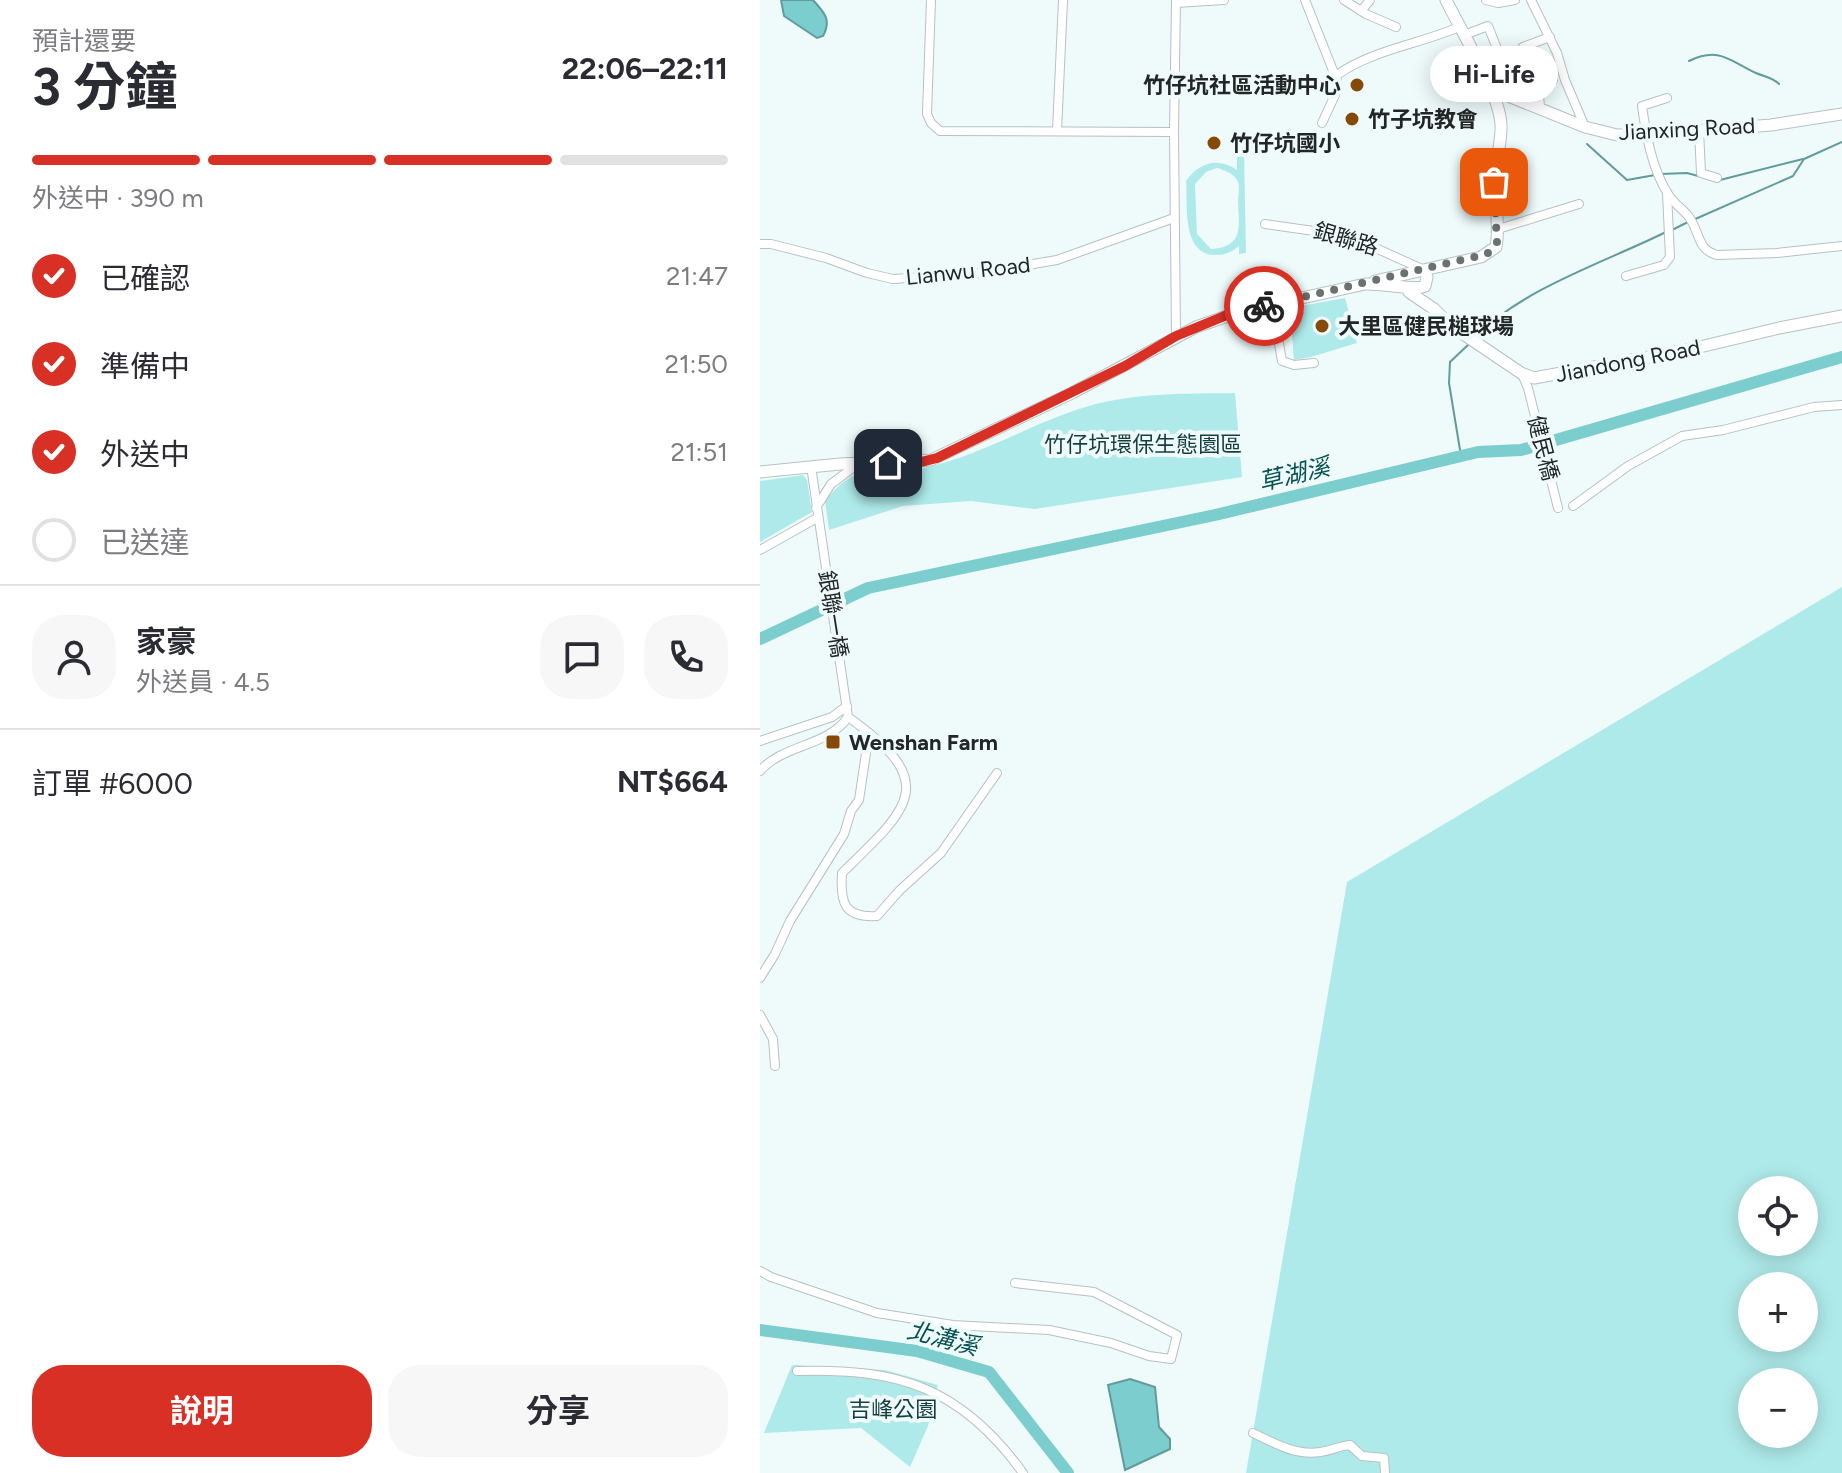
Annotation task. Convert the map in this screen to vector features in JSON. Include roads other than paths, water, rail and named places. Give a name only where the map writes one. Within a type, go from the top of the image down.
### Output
[{"type":"street","points":[[931,0],[927,114],[933,126],[940,131],[1174,132]]},
{"type":"street","points":[[1057,131],[1063,0]]},
{"type":"street","points":[[1176,336],[1176,1],[1224,0]]},
{"type":"street","points":[[1305,0],[1337,79]]},
{"type":"street","points":[[1344,0],[1396,27]]},
{"type":"street","points":[[1361,11],[1370,0]]},
{"type":"street","points":[[760,472],[937,458],[1125,366],[1176,336],[1227,315],[1365,284],[1386,276],[1425,273],[1491,252],[1496,247],[1498,229],[1494,182],[1501,122],[1491,89],[1446,0]]},
{"type":"street","points":[[1488,1],[1515,0]]},
{"type":"street","points":[[1531,0],[1550,37],[1585,127]]},
{"type":"street","points":[[1322,123],[1335,95],[1337,79],[1341,73],[1359,63],[1488,26],[1498,51],[1476,61]]},
{"type":"street","points":[[1526,102],[1523,47],[1550,37]]},
{"type":"street","points":[[1527,78],[1553,80]]},
{"type":"street","points":[[1538,80],[1540,108]]},
{"type":"street","name":"Jianxing Road","points":[[1491,89],[1585,127],[1617,135],[1771,125],[1842,114]]},
{"type":"street","points":[[1626,276],[1664,265],[1670,257],[1667,192],[1645,135],[1642,106],[1667,98]]},
{"type":"street","points":[[1699,130],[1701,173],[1717,178]]},
{"type":"street","points":[[1667,192],[1688,216],[1701,246],[1707,252],[1717,255],[1777,253],[1842,246]]},
{"type":"street","points":[[1498,229],[1579,204]]},
{"type":"street","name":"Lianwu Road","points":[[760,244],[826,258],[893,279],[974,274],[1057,260],[1174,218]]},
{"type":"street","name":"銀聯路","points":[[1265,224],[1349,236],[1425,273]]},
{"type":"street","points":[[1365,284],[1382,283],[1423,289],[1425,273]]},
{"type":"street","points":[[1425,273],[1434,309]]},
{"type":"street","points":[[1397,286],[1434,309],[1450,325],[1521,373]]},
{"type":"street","points":[[1272,304],[1282,361],[1294,365],[1314,363]]},
{"type":"street","name":"Jiandong Road","points":[[1521,373],[1534,378],[1553,377],[1842,316]]},
{"type":"street","name":"健民橋","points":[[1521,373],[1528,388],[1558,508]]},
{"type":"street","points":[[1573,506],[1628,466],[1682,436],[1723,430],[1814,407],[1842,405]]},
{"type":"street","points":[[760,550],[817,516],[831,484],[861,462]]},
{"type":"street","points":[[811,466],[817,516]]},
{"type":"street","name":"銀聯一橋","points":[[817,516],[847,706]]},
{"type":"street","points":[[847,706],[848,717],[896,759],[906,779],[907,794],[895,818],[842,873],[845,903],[848,910],[858,917],[877,916],[941,853],[997,773]]},
{"type":"street","points":[[760,741],[832,717],[847,706]]},
{"type":"street","points":[[760,771],[791,749],[837,729],[848,717]]},
{"type":"street","points":[[760,978],[790,921],[844,834],[851,811],[859,800],[869,733]]},
{"type":"street","points":[[760,1015],[773,1039],[775,1066]]},
{"type":"street","points":[[760,1271],[877,1313],[953,1325],[1049,1330],[1171,1359],[1177,1335],[1094,1292],[1015,1283]]},
{"type":"street","points":[[797,1371],[874,1373],[927,1388],[978,1423],[1023,1473]]},
{"type":"street","points":[[1253,1433],[1289,1450],[1320,1452],[1335,1446],[1350,1445],[1362,1456],[1384,1458],[1385,1473]]},
{"type":"waterway","points":[[1689,61],[1717,55],[1779,84]]},
{"type":"waterway","points":[[1693,220],[1793,176],[1804,159],[1842,142]]},
{"type":"waterway","points":[[1587,144],[1627,180],[1655,175]]},
{"type":"waterway","points":[[1720,180],[1803,159]]},
{"type":"waterway","points":[[1661,174],[1687,173],[1702,177]]},
{"type":"waterway","points":[[1672,230],[1688,222]]},
{"type":"waterway","points":[[1476,336],[1518,303],[1541,290],[1666,232]]},
{"type":"waterway","points":[[1461,456],[1449,383],[1450,362],[1469,344]]},
{"type":"waterway","name":"草湖溪","points":[[760,639],[868,588],[1215,515],[1478,452],[1521,450],[1842,357]]},
{"type":"waterway","name":"北溝溪","points":[[760,1330],[917,1351],[989,1372],[1068,1473]]},
{"type":"place","name":"竹仔坑社區活動中心","points":[[1357,85]]},
{"type":"place","name":"竹子坑教會","points":[[1352,119]]},
{"type":"place","name":"竹仔坑國小","points":[[1214,143]]},
{"type":"place","name":"Hi-Life","points":[[1494,182]]},
{"type":"place","name":"大里區健民槌球場","points":[[1322,326]]},
{"type":"place","name":"Wenshan Farm","points":[[833,742]]},
{"type":"park label","name":"竹仔坑環保生態園區","points":[[1143,444]]},
{"type":"park label","name":"吉峰公園","points":[[893,1409]]}]
